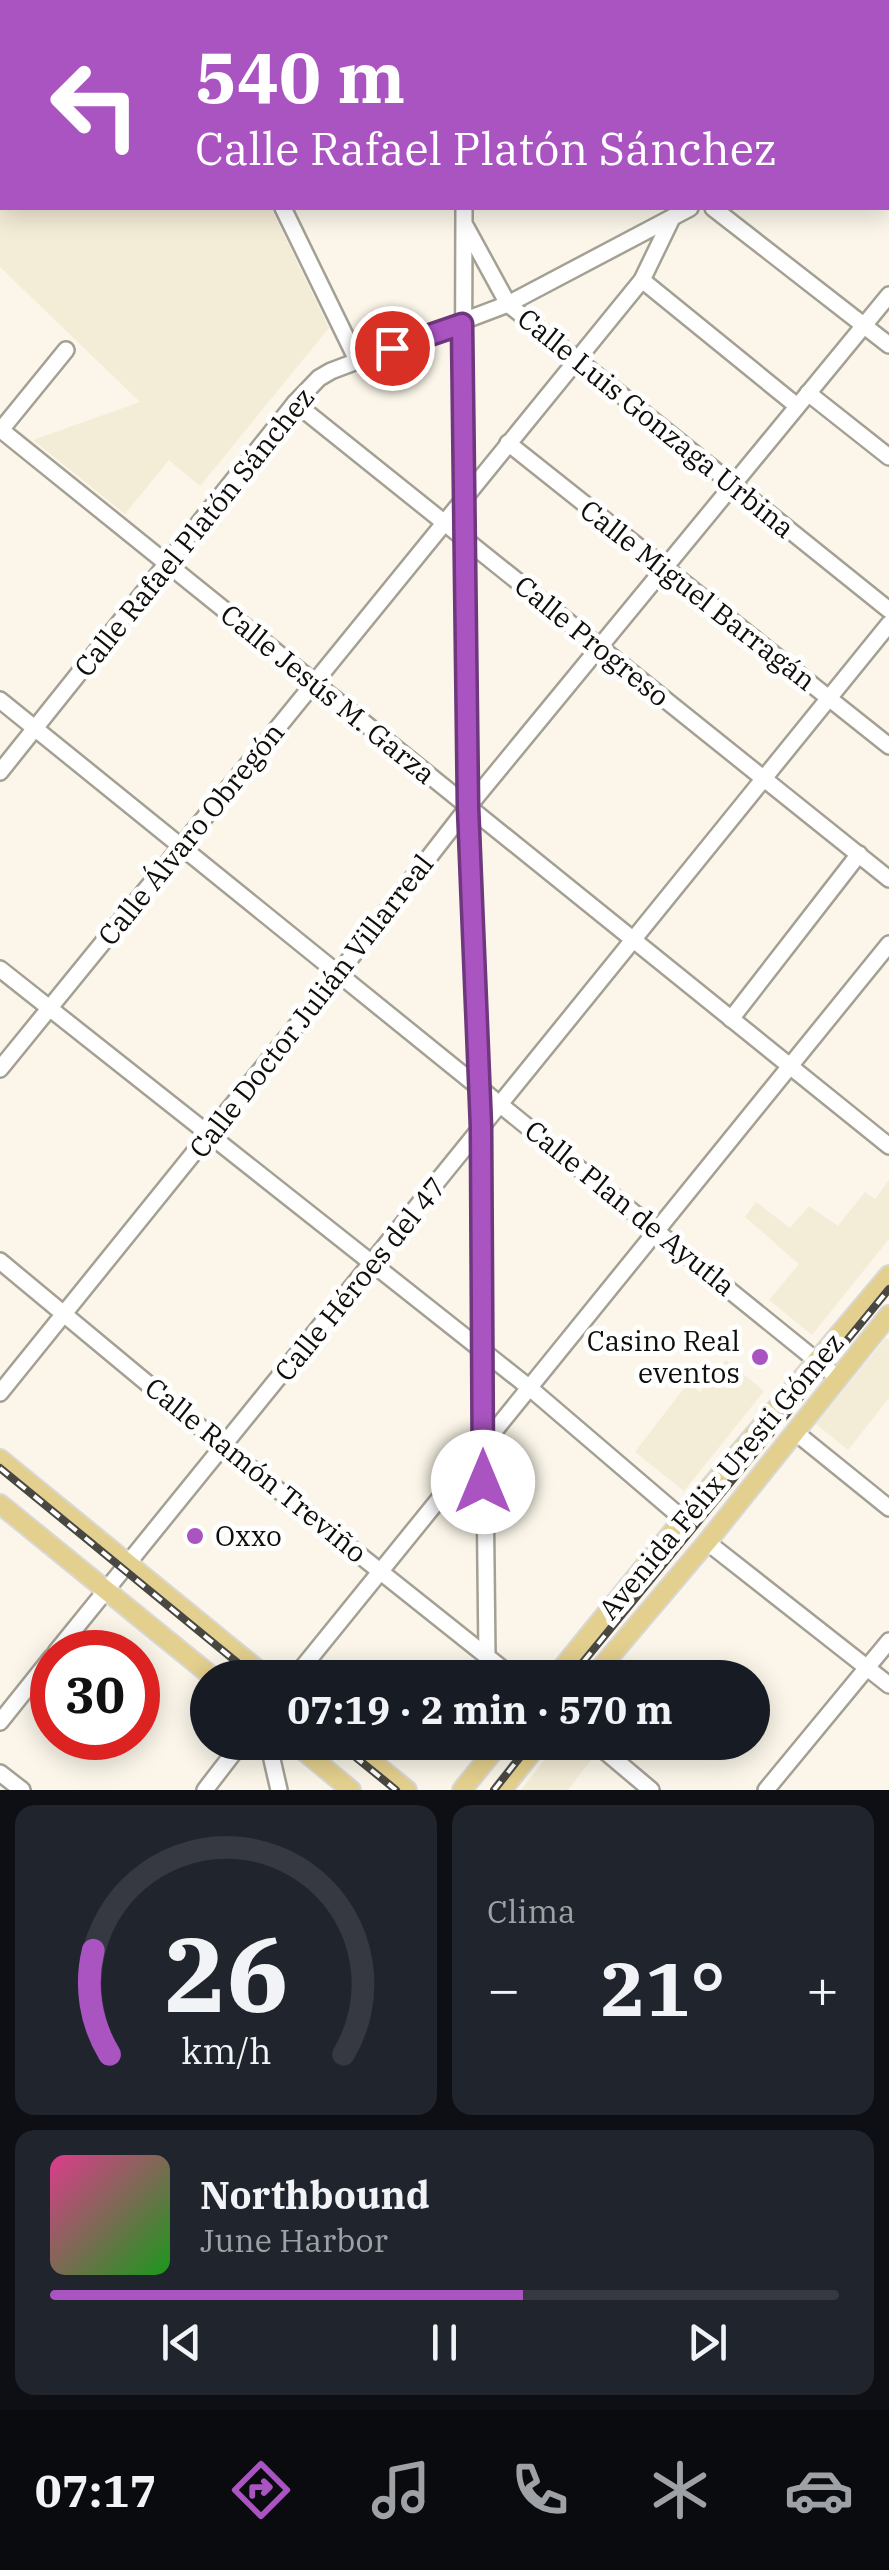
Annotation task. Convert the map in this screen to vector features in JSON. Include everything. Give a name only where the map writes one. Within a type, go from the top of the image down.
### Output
[{"type":"main road","name":"Avenida Félix Uresti Gómez","points":[[569,1660],[889,1276]]},
{"type":"main road","name":"Avenida Félix Uresti Gómez","points":[[607,1660],[886,1325]]},
{"type":"main road","points":[[0,1459],[246,1660]]},
{"type":"main road","points":[[0,1504],[192,1660]]},
{"type":"main road","points":[[315,1760],[351,1790]]},
{"type":"main road","points":[[370,1760],[407,1790]]},
{"type":"main road","points":[[462,1790],[486,1760]]},
{"type":"main road","points":[[502,1790],[526,1760]]},
{"type":"street","points":[[284,210],[356,360]]},
{"type":"street","name":"Calle Luis Gonzaga Urbina","points":[[457,210],[508,304],[889,610]]},
{"type":"street","points":[[464,210],[463,537],[468,807],[481,1127],[487,1656]]},
{"type":"street","name":"Calle Rafael Platón Sánchez","points":[[0,772],[319,378],[356,360],[508,304],[686,210]]},
{"type":"street","points":[[716,210],[889,345]]},
{"type":"street","name":"Calle Álvaro Obregón","points":[[0,1069],[642,280],[672,218]]},
{"type":"street","points":[[642,280],[797,406]]},
{"type":"street","name":"Calle Doctor Julián Villarreal","points":[[0,1393],[340,974],[468,807],[889,294]]},
{"type":"street","points":[[0,430],[66,350]]},
{"type":"street","points":[[808,393],[889,456]]},
{"type":"street","name":"Calle Progreso","points":[[295,403],[889,879]]},
{"type":"street","name":"Calle Jesús M. Garza","points":[[0,430],[889,1146]]},
{"type":"street","name":"Calle Miguel Barragán","points":[[508,443],[889,746]]},
{"type":"street","name":"Calle Héroes del 47","points":[[74,1630],[889,624]]},
{"type":"street","name":"Calle Plan de Ayutla","points":[[0,700],[838,1378]]},
{"type":"street","points":[[731,1019],[859,854]]},
{"type":"street","points":[[308,1660],[889,944]]},
{"type":"street","points":[[0,969],[531,1389],[683,1519]]},
{"type":"street","name":"Calle Ramón Treviño","points":[[0,1261],[492,1660]]},
{"type":"street","points":[[795,1432],[889,1508]]},
{"type":"street","points":[[707,1542],[889,1684]]},
{"type":"street","points":[[766,1790],[889,1640]]},
{"type":"street","name":"Calle Héroes del 47","points":[[0,1722],[30,1685]]},
{"type":"street","points":[[205,1790],[228,1760]]},
{"type":"street","points":[[272,1760],[279,1790]]},
{"type":"street","points":[[615,1760],[651,1790]]},
{"type":"street","points":[[0,1773],[22,1790]]},
{"type":"shaded area","points":[[0,210],[272,210],[329,328],[200,486],[169,460],[125,514],[33,440],[140,402],[0,267]]},
{"type":"shaded area","points":[[889,1180],[889,1239],[812,1335],[769,1300],[799,1264],[745,1217],[756,1202],[790,1228],[809,1206],[838,1226],[865,1192],[875,1199]]},
{"type":"shaded area","points":[[886,1338],[889,1398],[848,1450],[816,1424]]},
{"type":"shaded area","points":[[726,1360],[764,1391],[684,1491],[635,1452],[688,1383],[700,1392]]},
{"type":"shaded area","points":[[545,1760],[591,1760],[568,1790],[521,1790]]},
{"type":"railway","points":[[585,1660],[889,1289]]},
{"type":"railway","points":[[0,1468],[234,1660]]},
{"type":"railway","points":[[359,1760],[396,1790]]},
{"type":"railway","points":[[494,1790],[518,1760]]},
{"type":"place","name":"Casino Real eventos","points":[[760,1357]]},
{"type":"place","name":"Oxxo","points":[[195,1536]]},
{"type":"route","points":[[392,348],[462,324],[468,807],[481,1127],[483,1482]]}]
